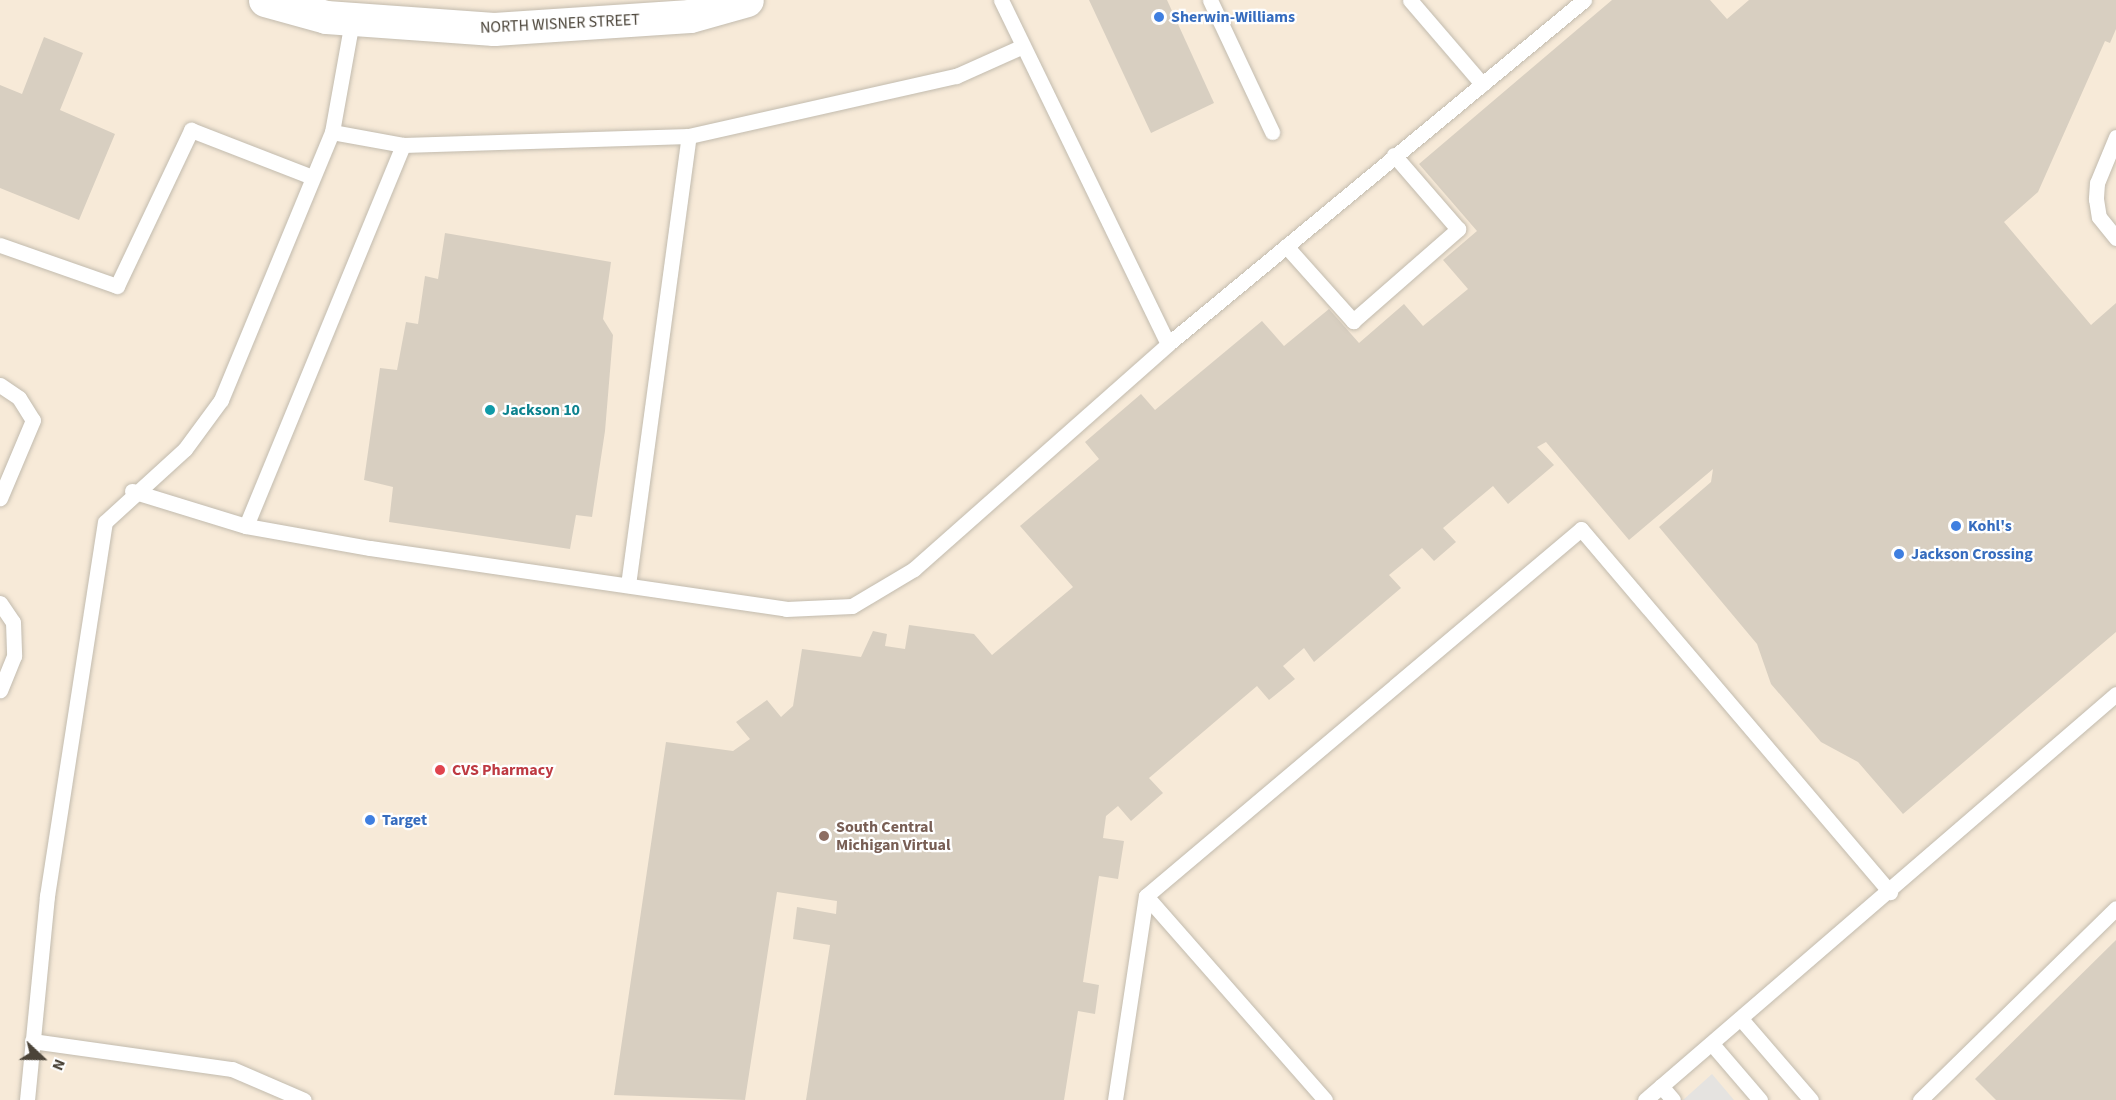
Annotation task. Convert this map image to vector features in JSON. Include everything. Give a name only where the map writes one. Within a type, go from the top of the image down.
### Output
[{"type":"street","name":"NORTH WISNER STREET","points":[[265,0],[352,21],[494,29],[594,26],[690,16],[747,0]]},
{"type":"lane","points":[[1001,0],[1168,344]]},
{"type":"lane","points":[[1210,0],[1272,132]]},
{"type":"lane","points":[[1410,0],[1482,84]]},
{"type":"lane","points":[[132,491],[246,526],[812,612],[872,597],[914,569],[1168,344],[1584,0]]},
{"type":"lane","points":[[27,1100],[47,896],[105,522],[132,491],[185,448],[221,400],[332,132],[352,21]]},
{"type":"lane","points":[[332,132],[403,145],[689,136],[956,76],[1023,46]]},
{"type":"lane","points":[[0,245],[117,286],[190,130],[312,177]]},
{"type":"lane","points":[[628,585],[689,136]]},
{"type":"lane","points":[[2116,137],[2097,183],[2096,199],[2099,217],[2116,238]]},
{"type":"lane","points":[[246,526],[403,145]]},
{"type":"lane","points":[[1286,246],[1353,321],[1458,229],[1395,155]]},
{"type":"lane","points":[[0,385],[19,398],[33,420],[0,498]]},
{"type":"lane","points":[[1115,1100],[1146,896],[1581,530],[1890,892]]},
{"type":"lane","points":[[0,603],[13,622],[14,656],[0,690]]},
{"type":"lane","points":[[1645,1100],[1890,892],[2116,694]]},
{"type":"lane","points":[[1146,896],[1325,1100]]},
{"type":"lane","points":[[1920,1100],[2116,908]]},
{"type":"lane","points":[[1742,1019],[1810,1100]]},
{"type":"lane","points":[[32,1041],[232,1069],[304,1100]]},
{"type":"lane","points":[[1712,1044],[1760,1100]]},
{"type":"lane","points":[[1661,1086],[1673,1100]]},
{"type":"shaded area","points":[[0,0],[2116,0],[2116,1100],[0,1100]]},
{"type":"shaded area","points":[[1712,1074],[1734,1100],[1683,1100]]},
{"type":"building","points":[[1089,0],[1167,0],[1214,103],[1151,133]]},
{"type":"building","name":"Jackson Crossing","points":[[1612,0],[1710,0],[1727,19],[1749,0],[2116,0],[2116,29],[2110,43],[2105,41],[2038,192],[2004,222],[2091,325],[2116,303],[2116,632],[1903,814],[1858,762],[1821,742],[1771,684],[1757,644],[1659,527],[1711,482],[1713,469],[1629,540],[1546,442],[1537,447],[1554,465],[1508,504],[1493,486],[1443,528],[1456,542],[1434,561],[1422,548],[1389,575],[1401,588],[1314,662],[1304,648],[1283,666],[1295,679],[1269,700],[1257,686],[1149,778],[1163,793],[1131,821],[1118,806],[1106,816],[1103,838],[1124,841],[1118,879],[1099,876],[1083,982],[1099,985],[1095,1014],[1078,1011],[1064,1100],[806,1100],[830,945],[793,939],[797,907],[836,914],[837,901],[777,892],[745,1100],[614,1095],[666,742],[733,751],[750,739],[736,722],[767,700],[781,717],[793,706],[802,649],[861,657],[873,631],[887,634],[885,646],[905,649],[909,625],[974,634],[992,655],[1073,587],[1020,526],[1099,459],[1085,442],[1141,394],[1155,410],[1262,321],[1284,346],[1329,309],[1359,343],[1404,304],[1423,326],[1468,289],[1443,260],[1477,231],[1419,164]]},
{"type":"building","points":[[44,37],[83,53],[60,110],[115,134],[79,220],[0,188],[0,85],[22,94]]},
{"type":"building","name":"Jackson 10","points":[[445,233],[611,262],[603,319],[613,335],[605,431],[592,517],[576,515],[570,549],[389,522],[393,487],[364,480],[380,368],[397,370],[406,322],[418,324],[425,276],[438,279]]},
{"type":"building","points":[[2116,940],[2116,1100],[1996,1100],[1975,1079]]},
{"type":"place","name":"Sherwin-Williams","points":[[1159,17]]},
{"type":"place","name":"Jackson 10","points":[[490,410]]},
{"type":"place","name":"Kohl's","points":[[1956,526]]},
{"type":"place","name":"Jackson Crossing","points":[[1899,554]]},
{"type":"place","name":"CVS Pharmacy","points":[[440,770]]},
{"type":"place","name":"Target","points":[[370,820]]},
{"type":"place","name":"South Central Michigan Virtual","points":[[824,836]]}]
